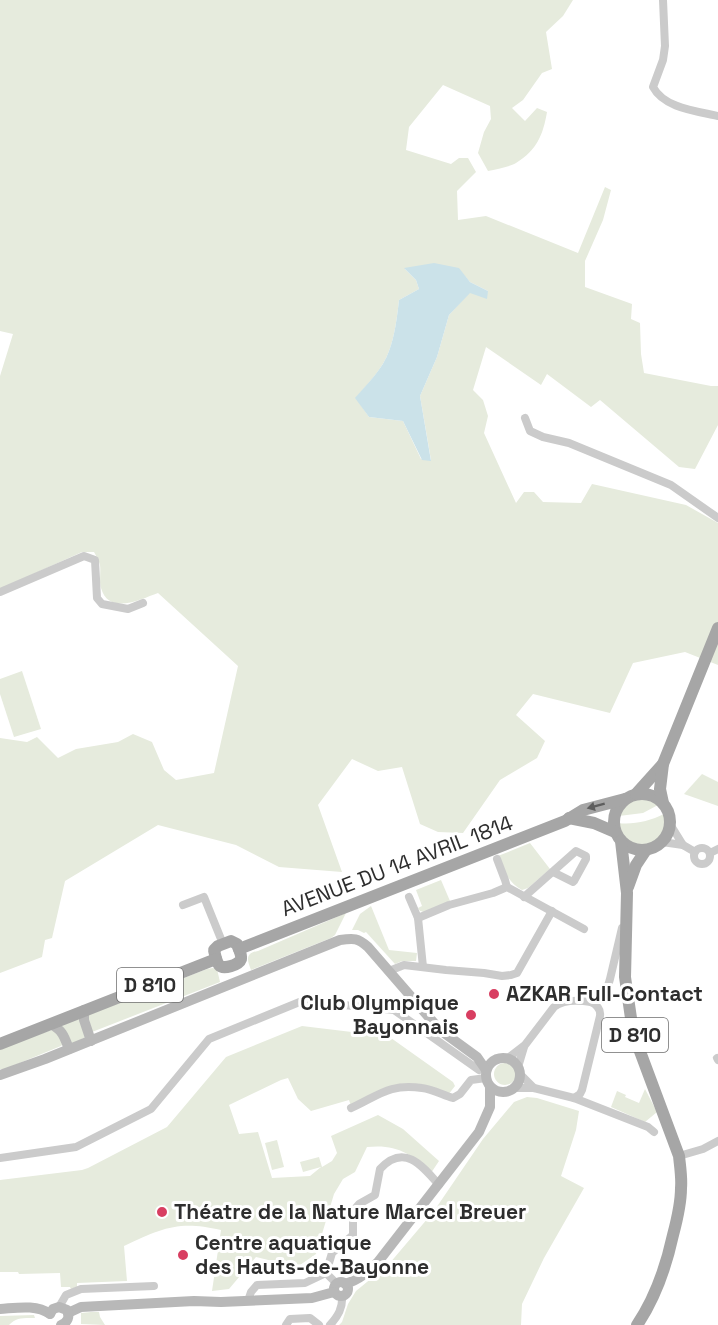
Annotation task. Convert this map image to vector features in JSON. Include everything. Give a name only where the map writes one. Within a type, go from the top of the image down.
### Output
[{"type":"main road","points":[[570,818],[594,823],[618,837],[628,847],[637,850],[651,849],[662,842],[669,831],[670,824],[660,789],[663,764],[716,637]]},
{"type":"main road","points":[[618,837],[613,818],[615,811],[663,764]]},
{"type":"main road","points":[[631,796],[646,794],[663,803]]},
{"type":"main road","name":"AVENUE DU 14 AVRIL 1814","points":[[0,1044],[84,1010],[218,963],[225,967],[238,963],[240,955],[570,818],[583,810],[631,796]]},
{"type":"main road","name":"D 810","points":[[618,837],[627,893],[625,977],[630,1018],[638,1046],[679,1156],[681,1189],[668,1257],[652,1301],[637,1325]]},
{"type":"main road","name":"D 810","points":[[627,893],[636,865],[646,850]]},
{"type":"main road","points":[[218,963],[214,950],[231,941],[237,944],[240,955]]},
{"type":"street","points":[[663,0],[665,46],[663,60],[653,87],[657,94],[674,105],[718,116]]},
{"type":"street","points":[[525,418],[530,431],[543,437],[569,443],[671,485],[718,518]]},
{"type":"street","points":[[0,592],[84,556],[95,560],[98,598],[102,604],[128,609],[143,603]]},
{"type":"street","points":[[670,824],[683,844],[695,852]]},
{"type":"street","points":[[662,842],[683,844]]},
{"type":"street","points":[[699,848],[704,848],[710,853],[708,862],[701,864],[694,856],[699,848]]},
{"type":"street","points":[[710,853],[718,849]]},
{"type":"street","points":[[497,859],[507,887],[584,929]]},
{"type":"street","points":[[524,897],[553,872]]},
{"type":"street","points":[[418,918],[507,887]]},
{"type":"street","points":[[183,905],[204,897],[224,944]]},
{"type":"street","points":[[409,897],[418,918],[423,967]]},
{"type":"street","points":[[591,1002],[607,988],[626,908]]},
{"type":"street","points":[[389,971],[404,965],[501,976],[511,975],[519,971],[552,911]]},
{"type":"street","points":[[0,1076],[340,940],[354,938],[366,945],[442,1032],[477,1057],[494,1060]]},
{"type":"street","points":[[240,955],[249,977]]},
{"type":"street","points":[[218,963],[227,986]]},
{"type":"street","points":[[0,1158],[76,1147],[151,1109],[209,1038],[302,1001],[394,1010],[485,1076],[500,1092],[534,1088],[574,1098],[648,1127],[654,1132]]},
{"type":"street","points":[[508,1058],[525,1045],[554,1007],[559,1004],[591,1002],[598,1006],[600,1016],[582,1090],[574,1098]]},
{"type":"street","points":[[84,1010],[84,1020],[91,1041]]},
{"type":"street","points":[[51,1024],[59,1028],[69,1049]]},
{"type":"street","points":[[0,1309],[36,1308],[59,1311],[81,1307],[316,1297],[343,1287],[378,1262],[479,1132],[490,1107],[520,1079],[519,1070],[525,1045]]},
{"type":"street","points":[[477,1057],[485,1076],[490,1107]]},
{"type":"street","points":[[485,1076],[489,1064],[494,1060],[508,1058],[516,1063],[534,1088]]},
{"type":"street","points":[[351,1108],[382,1092],[398,1088],[424,1088],[453,1098],[460,1095],[471,1080],[485,1076]]},
{"type":"street","points":[[679,1156],[703,1149],[718,1141]]},
{"type":"street","points":[[248,1301],[257,1285],[305,1283],[326,1273],[332,1253],[353,1235],[352,1217],[356,1207],[375,1195],[383,1166],[401,1156],[408,1157],[439,1185]]},
{"type":"street","points":[[326,1273],[343,1287]]},
{"type":"street","points":[[59,1311],[68,1321],[60,1325],[51,1320],[59,1311],[66,1295],[81,1289],[154,1286]]},
{"type":"street","points":[[330,1325],[342,1307],[343,1287]]},
{"type":"street","points":[[286,1325],[290,1319],[310,1318],[319,1325]]},
{"type":"shaded area","points":[[0,0],[573,0],[563,16],[546,32],[552,69],[542,73],[523,100],[512,108],[525,121],[537,108],[547,112],[541,135],[529,153],[513,164],[488,171],[478,153],[484,132],[491,119],[490,106],[443,85],[409,127],[406,150],[451,164],[459,158],[468,158],[476,172],[457,191],[458,220],[486,216],[578,253],[605,187],[611,190],[603,220],[585,261],[585,287],[632,304],[631,319],[640,323],[644,373],[718,386],[718,425],[695,469],[679,467],[600,400],[591,407],[547,374],[541,385],[486,347],[473,390],[483,400],[488,416],[484,433],[516,503],[524,492],[534,492],[543,502],[581,503],[592,484],[686,505],[718,523],[718,665],[685,652],[633,663],[610,713],[533,694],[516,715],[545,741],[537,758],[500,780],[463,833],[438,832],[420,824],[402,767],[378,771],[352,759],[318,805],[342,872],[279,867],[236,845],[158,825],[65,881],[52,938],[45,940],[42,957],[0,973],[0,738],[27,742],[37,737],[58,758],[76,749],[118,742],[133,734],[152,742],[164,770],[176,780],[214,773],[238,666],[158,593],[126,603],[111,601],[101,588],[100,565],[94,552],[82,552],[0,589],[0,376],[13,334],[0,331]],"holes":[[[458,268],[470,282],[488,291],[470,292],[449,315],[437,357],[420,396],[431,460],[421,459],[403,421],[369,417],[356,398],[386,358],[394,332],[399,300],[419,289],[416,280],[405,269]]]},
{"type":"shaded area","points":[[22,671],[41,729],[14,737],[0,694],[0,679]]},
{"type":"shaded area","points":[[702,774],[718,782],[718,806],[684,794]]},
{"type":"shaded area","points":[[636,799],[649,800],[658,805],[643,813],[619,816],[625,806]]},
{"type":"shaded area","points":[[664,814],[665,826],[661,836],[655,842],[646,845],[637,845],[629,841],[622,834],[618,823],[641,822]]},
{"type":"shaded area","points":[[530,843],[550,869],[528,888],[522,890],[510,880],[498,856]]},
{"type":"shaded area","points":[[441,880],[450,901],[424,912],[420,911],[418,908],[422,906],[416,890]]},
{"type":"shaded area","points":[[371,906],[389,950],[417,953],[416,961],[402,961],[395,964],[366,932],[352,930],[360,914]]},
{"type":"shaded area","points":[[346,913],[335,935],[331,938],[251,970],[248,960],[251,953]]},
{"type":"shaded area","points":[[213,968],[217,969],[220,982],[92,1032],[88,1015]]},
{"type":"shaded area","points":[[80,1016],[87,1036],[72,1045],[60,1027]]},
{"type":"shaded area","points":[[302,1026],[391,1038],[453,1082],[455,1086],[448,1095],[410,1086],[351,1106],[349,1100],[311,1111],[298,1099],[288,1078],[229,1105],[239,1134],[258,1132],[272,1178],[310,1176],[321,1167],[303,1172],[300,1162],[319,1157],[322,1167],[332,1161],[337,1153],[331,1136],[378,1115],[403,1129],[439,1161],[431,1173],[417,1160],[402,1151],[386,1147],[367,1147],[355,1172],[343,1179],[334,1194],[316,1254],[297,1267],[256,1257],[229,1289],[212,1291],[221,1230],[193,1226],[160,1230],[124,1246],[127,1281],[77,1283],[77,1287],[71,1289],[61,1287],[60,1273],[0,1272],[0,1180],[88,1168],[167,1127],[226,1057]]},
{"type":"shaded area","points":[[55,1029],[63,1044],[61,1046],[0,1069],[0,1047]]},
{"type":"shaded area","points":[[505,1063],[513,1066],[516,1074],[513,1082],[505,1085],[497,1082],[494,1074],[497,1066]]},
{"type":"shaded area","points":[[645,1089],[657,1112],[645,1122],[611,1107],[617,1091],[639,1103]]},
{"type":"shaded area","points":[[527,1097],[579,1111],[576,1130],[561,1176],[584,1188],[544,1258],[522,1304],[521,1325],[339,1325],[356,1291],[389,1264],[434,1211],[483,1139],[514,1102]]},
{"type":"shaded area","points":[[277,1140],[284,1167],[272,1170],[265,1143]]},
{"type":"shaded area","points":[[99,1312],[105,1325],[81,1324],[81,1313]]},
{"type":"shaded area","points":[[34,1315],[35,1318],[21,1318],[9,1325],[0,1325],[0,1316]]},
{"type":"water","points":[[434,263],[459,268],[470,282],[488,291],[487,299],[470,293],[449,315],[437,357],[420,396],[431,461],[422,460],[403,421],[369,417],[355,398],[386,358],[394,332],[399,300],[419,289],[416,280],[404,268]]},
{"type":"place","name":"AZKAR Full-Contact","points":[[494,994]]},
{"type":"place","name":"Club Olympique Bayonnais","points":[[471,1015]]},
{"type":"place","name":"Théatre de la Nature Marcel Breuer","points":[[162,1212]]},
{"type":"place","name":"Centre aquatique des Hauts-de-Bayonne","points":[[183,1255]]}]
